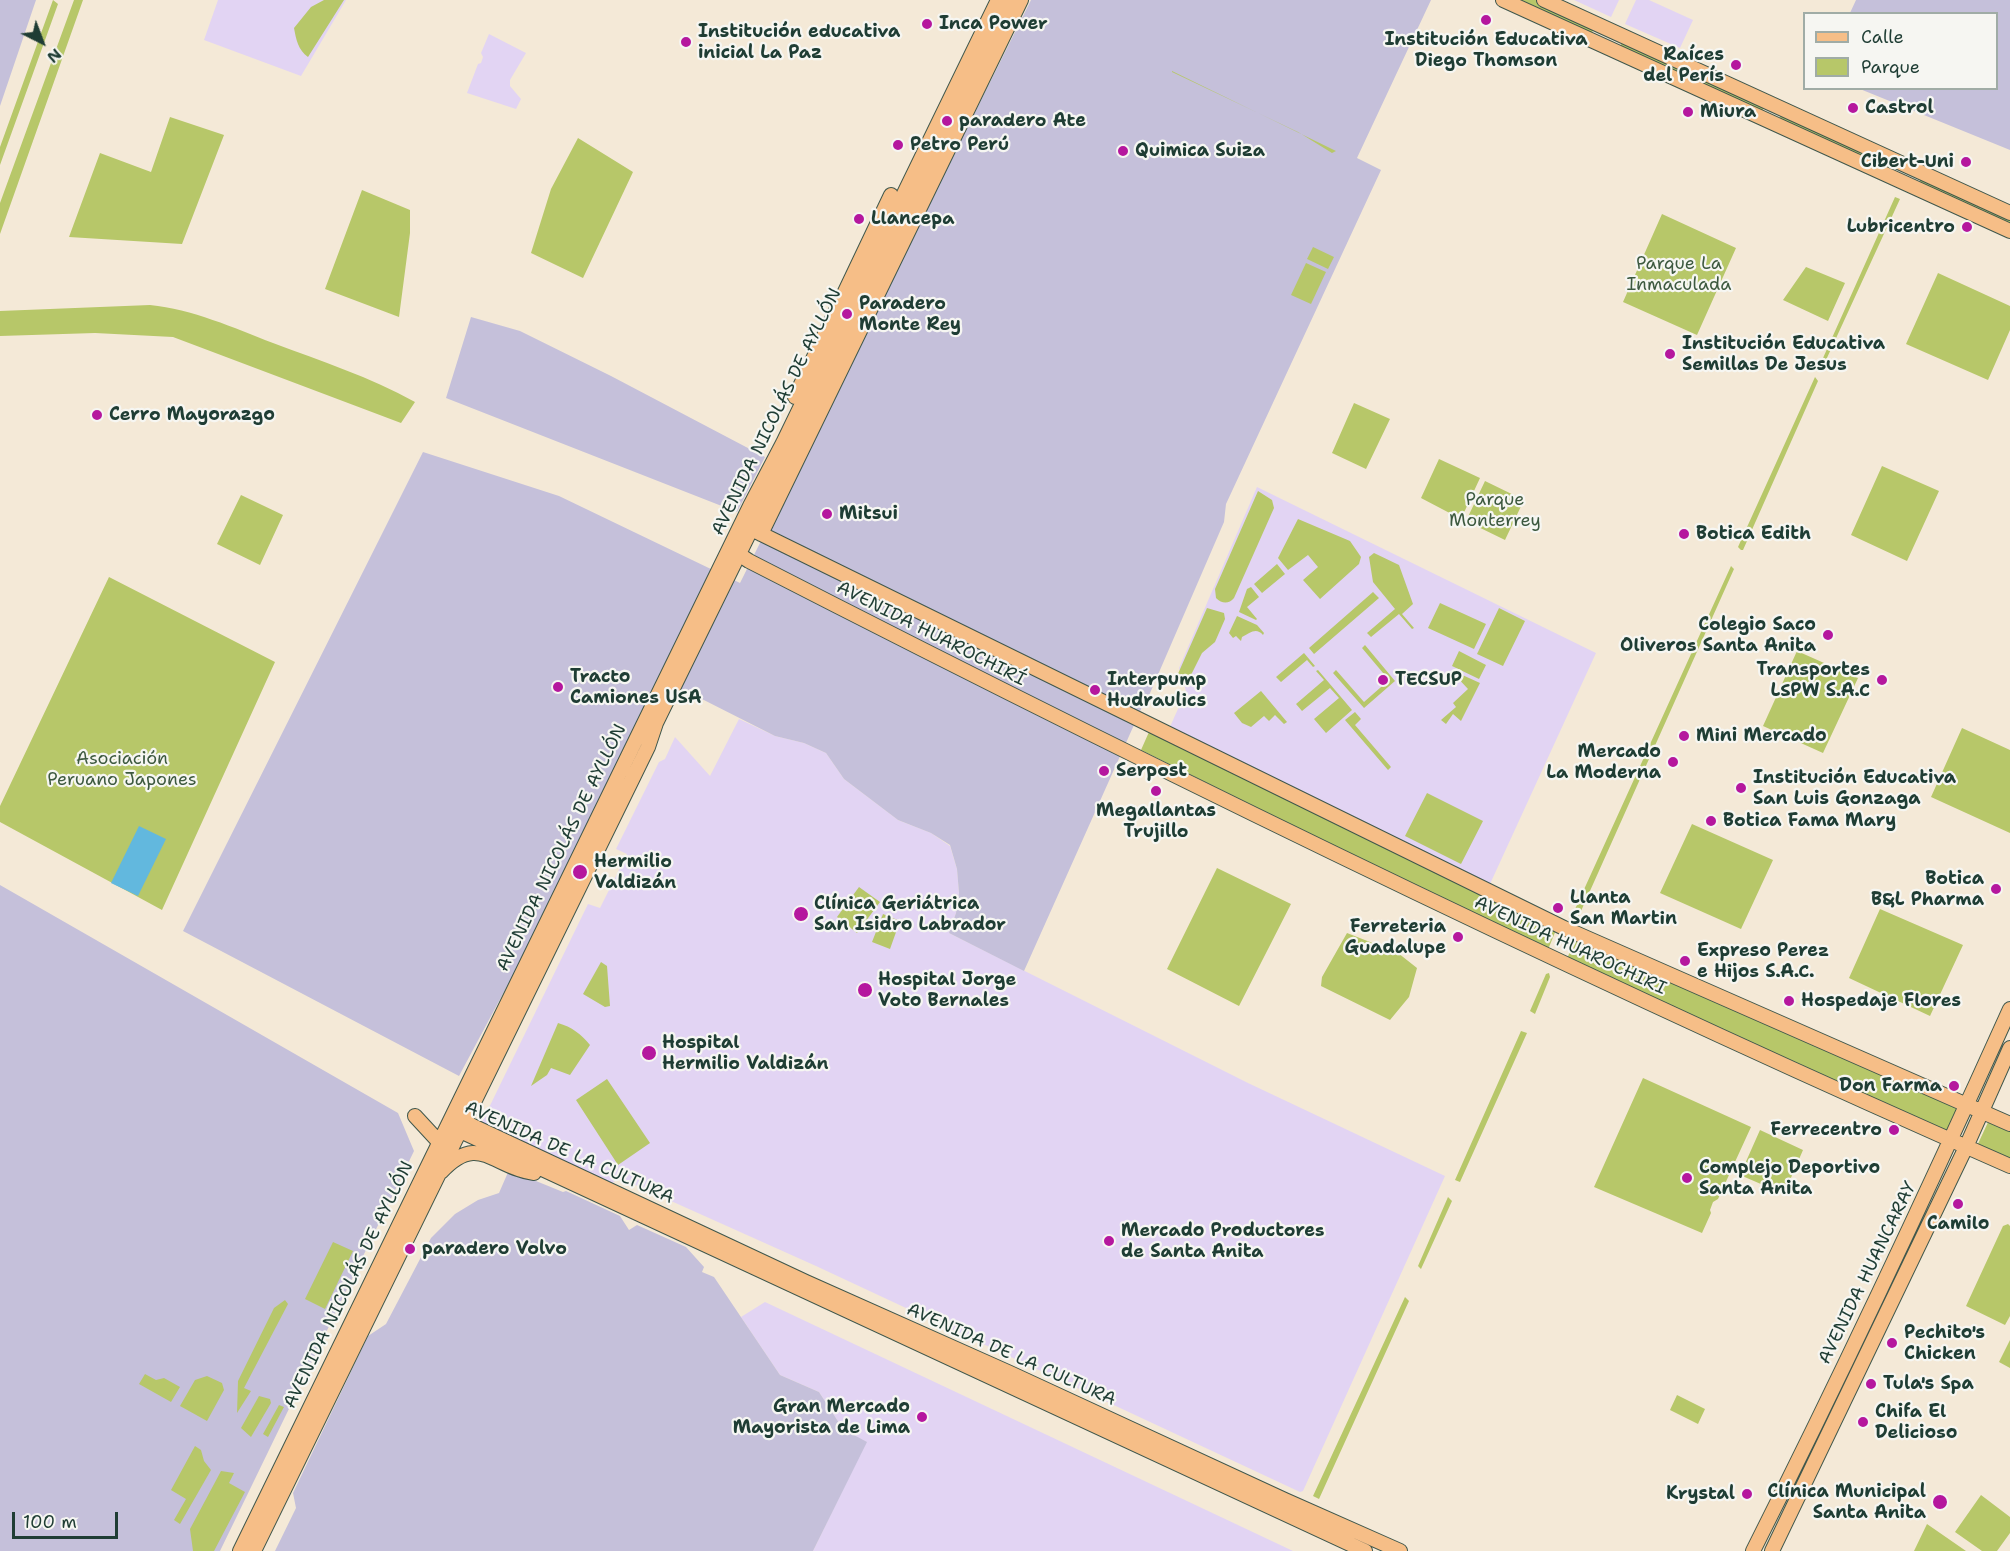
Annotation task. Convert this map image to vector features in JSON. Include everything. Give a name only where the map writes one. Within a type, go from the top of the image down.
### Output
[{"type":"main road","points":[[783,443],[794,400],[803,378],[987,0]]},
{"type":"main road","name":"AVENIDA NICOLÁS DE AYLLÓN","points":[[751,530],[783,443],[998,0]]},
{"type":"main road","name":"AVENIDA NICOLÁS DE AYLLÓN","points":[[751,530],[1011,0]]},
{"type":"main road","name":"AVENIDA NICOLÁS DE AYLLÓN","points":[[254,1551],[434,1180],[457,1124],[529,993],[697,641],[735,551],[751,530],[1021,0]]},
{"type":"main road","points":[[1503,0],[2010,231]]},
{"type":"main road","points":[[1544,0],[2010,213]]},
{"type":"main road","name":"AVENIDA HUAROCHIRÍ","points":[[751,530],[1133,718]]},
{"type":"main road","name":"AVENIDA HUAROCHIRÍ","points":[[735,551],[749,561],[938,658],[1120,748]]},
{"type":"main road","name":"AVENIDA HUAROCHIRI","points":[[1133,718],[1564,928],[2010,1124]]},
{"type":"main road","name":"AVENIDA HUAROCHIRI","points":[[1120,748],[1320,848],[1562,964],[2010,1166]]},
{"type":"main road","name":"AVENIDA HUANCARAY","points":[[1753,1551],[1810,1439],[1842,1366],[1952,1140],[2010,1009]]},
{"type":"main road","name":"AVENIDA HUANCARAY","points":[[1772,1551],[1966,1147],[2010,1048]]},
{"type":"main road","points":[[415,1116],[439,1142]]},
{"type":"main road","name":"AVENIDA NICOLÁS DE AYLLÓN","points":[[240,1551],[439,1142],[457,1124]]},
{"type":"main road","name":"AVENIDA DE LA CULTURA","points":[[457,1124],[552,1174],[1400,1551]]},
{"type":"main road","name":"AVENIDA DE LA CULTURA","points":[[457,1124],[620,1193],[704,1240],[1365,1551]]},
{"type":"main road","points":[[434,1180],[458,1157],[475,1152],[528,1172],[552,1174]]},
{"type":"shaded area","points":[[0,0],[36,0],[0,106]]},
{"type":"shaded area","points":[[218,0],[346,0],[301,76],[204,40]]},
{"type":"shaded area","points":[[1031,0],[1431,0],[1357,158],[1381,170],[1226,504],[1224,522],[1144,707],[1142,707],[1024,971],[949,933],[956,913],[959,893],[957,869],[950,845],[931,833],[898,820],[844,779],[826,753],[804,743],[775,736],[692,694],[663,694],[459,1076],[183,931],[423,452],[559,496],[740,583]]},
{"type":"shaded area","points":[[1574,0],[1619,0],[1611,17]]},
{"type":"shaded area","points":[[1636,0],[1649,0],[1693,20],[1680,48],[1625,24]]},
{"type":"shaded area","points":[[1856,0],[2010,0],[2010,150],[1862,90],[1998,90],[1998,12],[1850,12]]},
{"type":"shaded area","points":[[489,34],[526,53],[510,80],[510,86],[521,99],[516,109],[467,93],[478,64],[481,63],[483,57],[481,53]]},
{"type":"shaded area","points":[[471,317],[520,331],[765,457],[737,512],[446,398]]},
{"type":"shaded area","name":"TECSUP","points":[[1257,487],[1596,653],[1490,884],[1169,729],[1186,691],[1179,668]]},
{"type":"shaded area","points":[[739,719],[775,736],[804,743],[826,753],[844,779],[898,820],[931,833],[950,846],[957,869],[959,893],[956,913],[949,933],[1248,1083],[1445,1176],[1303,1491],[1300,1492],[816,1266],[622,1179],[619,1178],[611,1184],[482,1122],[588,904],[600,908],[627,854],[616,849],[659,762],[665,759],[675,737],[710,776]]},
{"type":"shaded area","points":[[0,885],[398,1113],[414,1151],[220,1551],[0,1551]]},
{"type":"shaded area","points":[[509,1170],[563,1192],[566,1191],[620,1216],[629,1230],[637,1225],[686,1247],[704,1267],[702,1272],[714,1277],[780,1375],[819,1392],[843,1429],[867,1442],[813,1551],[275,1551],[296,1508],[293,1493],[368,1336],[386,1324],[431,1238],[455,1214],[478,1200],[499,1193]]},
{"type":"shaded area","name":"Gran Mercado Mayorista de Lima","points":[[765,1302],[1293,1551],[813,1551],[866,1442],[843,1429],[819,1392],[780,1375],[741,1317]]},
{"type":"green space","points":[[53,0],[58,4],[0,165],[0,147]]},
{"type":"green space","points":[[74,0],[83,0],[0,234],[0,203]]},
{"type":"green space","points":[[324,0],[344,0],[308,57],[300,48],[294,28],[311,7]]},
{"type":"green space","points":[[1513,0],[1536,0],[1595,27],[1590,36]]},
{"type":"green space","points":[[1623,40],[1765,105],[1761,114],[1619,49]]},
{"type":"green space","points":[[1172,71],[1258,113],[1172,72]]},
{"type":"green space","points":[[1782,113],[1895,166],[1893,173],[1778,122]]},
{"type":"green space","points":[[170,117],[224,135],[182,244],[69,237],[100,153],[151,172]]},
{"type":"green space","points":[[1302,134],[1336,151],[1332,153]]},
{"type":"green space","points":[[578,138],[633,172],[583,278],[531,253],[551,189]]},
{"type":"green space","points":[[1921,178],[2010,217],[2010,226],[1919,185]]},
{"type":"green space","points":[[362,190],[410,210],[410,233],[399,317],[325,289]]},
{"type":"green space","points":[[1895,197],[1900,199],[1826,360],[1823,358]]},
{"type":"green space","name":"Parque La Inmaculada","points":[[1662,214],[1736,248],[1697,335],[1623,302]]},
{"type":"green space","points":[[1313,247],[1334,257],[1328,269],[1307,259]]},
{"type":"green space","points":[[1306,263],[1326,272],[1311,304],[1291,295]]},
{"type":"green space","points":[[1806,267],[1845,283],[1828,321],[1783,300]]},
{"type":"green space","points":[[1938,273],[2010,306],[2010,330],[1988,380],[1906,344]]},
{"type":"green space","points":[[150,305],[166,307],[228,325],[363,377],[415,402],[401,423],[173,337],[95,333],[0,336],[0,311]]},
{"type":"green space","points":[[1815,377],[1818,381],[1743,550],[1741,550],[1738,547]]},
{"type":"green space","points":[[1354,403],[1390,419],[1366,469],[1332,453]]},
{"type":"green space","points":[[1439,459],[1480,478],[1461,519],[1421,498]]},
{"type":"green space","points":[[1882,466],[1939,491],[1907,561],[1851,535]]},
{"type":"green space","name":"Parque Monterrey","points":[[1485,481],[1524,500],[1505,540],[1466,521]]},
{"type":"green space","points":[[1258,491],[1272,500],[1274,508],[1234,598],[1223,602],[1216,598],[1215,589]]},
{"type":"green space","points":[[241,495],[283,515],[260,565],[217,544]]},
{"type":"green space","points":[[1298,519],[1350,541],[1361,557],[1359,564],[1320,599],[1303,580],[1318,567],[1308,555],[1288,570],[1278,558]]},
{"type":"green space","points":[[1374,553],[1399,565],[1413,604],[1402,614],[1414,628],[1412,629],[1399,614],[1371,637],[1367,633],[1395,609],[1373,582],[1369,557]]},
{"type":"green space","points":[[1277,564],[1285,574],[1262,593],[1254,584]]},
{"type":"green space","points":[[1731,566],[1734,569],[1577,920],[1574,920],[1571,918]]},
{"type":"green space","name":"Asociación Peruano Japones","points":[[109,577],[275,662],[162,910],[0,822],[0,806]]},
{"type":"green space","points":[[1251,587],[1259,597],[1247,607],[1256,620],[1239,612],[1247,589]]},
{"type":"green space","points":[[1373,592],[1379,598],[1314,654],[1309,648]]},
{"type":"green space","points":[[1440,603],[1486,624],[1474,649],[1428,628]]},
{"type":"green space","points":[[1207,608],[1224,613],[1225,619],[1215,642],[1202,653],[1191,675],[1184,679],[1177,676]]},
{"type":"green space","points":[[1499,608],[1525,621],[1503,666],[1477,654]]},
{"type":"green space","points":[[1237,616],[1257,625],[1264,633],[1263,635],[1255,631],[1242,637],[1241,641],[1236,636],[1233,638],[1229,633]]},
{"type":"green space","points":[[1365,645],[1395,681],[1364,708],[1333,673],[1336,670],[1364,702],[1389,680],[1362,648]]},
{"type":"green space","points":[[1459,651],[1486,665],[1479,679],[1452,666]]},
{"type":"green space","points":[[1797,651],[1858,678],[1823,753],[1763,726]]},
{"type":"green space","points":[[1304,653],[1315,666],[1313,667],[1307,660],[1281,682],[1276,677]]},
{"type":"green space","points":[[1318,670],[1352,710],[1326,733],[1314,719],[1339,698],[1330,688],[1302,711],[1296,704],[1324,680],[1316,671]]},
{"type":"green space","points":[[1458,673],[1480,683],[1461,721],[1453,714],[1446,724],[1441,720],[1456,707],[1453,703],[1468,689],[1455,675]]},
{"type":"green space","points":[[1261,691],[1287,722],[1284,724],[1275,715],[1269,721],[1264,716],[1251,727],[1242,723],[1234,713]]},
{"type":"green space","points":[[1355,712],[1361,719],[1355,725],[1391,767],[1388,770],[1345,720]]},
{"type":"green space","points":[[1962,728],[2010,750],[2010,833],[1931,797]]},
{"type":"green space","points":[[1149,732],[1556,930],[1547,952],[1141,750]]},
{"type":"green space","points":[[1427,793],[1483,821],[1461,864],[1405,836]]},
{"type":"green space","points":[[1692,824],[1773,860],[1741,929],[1660,893]]},
{"type":"green space","points":[[1217,868],[1291,904],[1239,1006],[1167,969]]},
{"type":"green space","points":[[859,887],[880,902],[857,933],[837,917]]},
{"type":"green space","points":[[1880,909],[1963,945],[1930,1016],[1849,978]]},
{"type":"green space","points":[[883,914],[900,921],[890,949],[872,942]]},
{"type":"green space","points":[[1347,933],[1398,953],[1417,968],[1409,997],[1390,1020],[1321,986],[1322,977]]},
{"type":"green space","points":[[1577,936],[1962,1108],[1950,1134],[1565,963]]},
{"type":"green space","points":[[601,962],[607,966],[610,1006],[605,1007],[583,994]]},
{"type":"green space","points":[[1549,973],[1550,977],[1535,1014],[1530,1011],[1546,974]]},
{"type":"green space","points":[[558,1023],[576,1031],[590,1045],[570,1075],[551,1068],[547,1075],[531,1086]]},
{"type":"green space","points":[[1521,1031],[1527,1033],[1460,1182],[1455,1180]]},
{"type":"green space","points":[[1643,1078],[1751,1127],[1718,1199],[1713,1202],[1702,1233],[1594,1187]]},
{"type":"green space","points":[[607,1079],[650,1143],[618,1165],[576,1100]]},
{"type":"green space","points":[[1990,1118],[2010,1128],[2010,1163],[1976,1148]]},
{"type":"green space","points":[[1760,1130],[1803,1150],[1784,1194],[1740,1175]]},
{"type":"green space","points":[[1448,1197],[1452,1201],[1421,1269],[1418,1266]]},
{"type":"green space","points":[[2008,1224],[2010,1226],[2010,1316],[2005,1325],[1966,1306],[2003,1226]]},
{"type":"green space","points":[[333,1242],[353,1251],[325,1309],[305,1299]]},
{"type":"green space","points":[[1405,1297],[1409,1301],[1319,1499],[1313,1496]]},
{"type":"green space","points":[[285,1300],[288,1304],[244,1388],[251,1391],[237,1413],[238,1381],[274,1308]]},
{"type":"green space","points":[[2010,1340],[2010,1368],[1999,1362]]},
{"type":"green space","points":[[145,1374],[156,1380],[164,1378],[180,1387],[171,1402],[139,1384]]},
{"type":"green space","points":[[207,1376],[222,1383],[224,1390],[207,1421],[180,1406],[195,1380]]},
{"type":"green space","points":[[1677,1395],[1705,1409],[1698,1424],[1670,1410]]},
{"type":"green space","points":[[259,1396],[270,1399],[271,1403],[251,1437],[241,1428]]},
{"type":"green space","points":[[279,1405],[284,1407],[268,1437],[263,1434]]},
{"type":"green space","points":[[195,1446],[201,1450],[204,1461],[211,1470],[180,1524],[174,1520],[186,1499],[171,1490]]},
{"type":"green space","points":[[221,1471],[234,1473],[229,1483],[245,1492],[214,1551],[193,1551],[190,1529]]},
{"type":"green space","points":[[1981,1495],[2010,1517],[2010,1533],[1997,1551],[1982,1551],[1955,1532]]},
{"type":"green space","points":[[1927,1524],[1966,1551],[1914,1551]]},
{"type":"water","points":[[139,826],[166,839],[138,896],[111,883]]},
{"type":"place","name":"Institución Educativa Diego Thomson","points":[[1486,20]]},
{"type":"place","name":"Inca Power","points":[[927,24]]},
{"type":"place","name":"Institución educativa inicial La Paz","points":[[686,42]]},
{"type":"place","name":"Raíces del Perís","points":[[1736,65]]},
{"type":"place","name":"Castrol","points":[[1853,108]]},
{"type":"place","name":"Miura","points":[[1688,112]]},
{"type":"place","name":"paradero Ate","points":[[947,121]]},
{"type":"place","name":"Petro Perú","points":[[898,145]]},
{"type":"place","name":"Quimica Suiza","points":[[1123,151]]},
{"type":"place","name":"Cibert-Uni","points":[[1966,162]]},
{"type":"place","name":"Llancepa","points":[[859,219]]},
{"type":"place","name":"Lubricentro","points":[[1967,227]]},
{"type":"place","name":"Paradero Monte Rey","points":[[847,314]]},
{"type":"place","name":"Institución Educativa Semillas De Jesus","points":[[1670,354]]},
{"type":"place","name":"Cerro Mayorazgo","points":[[97,415]]},
{"type":"place","name":"Mitsui","points":[[827,514]]},
{"type":"place","name":"Botica Edith","points":[[1684,534]]},
{"type":"place","name":"Colegio Saco Oliveros Santa Anita","points":[[1828,635]]},
{"type":"place","name":"TECSUP","points":[[1383,680]]},
{"type":"place","name":"Transportes LSPW S.A.C","points":[[1882,680]]},
{"type":"place","name":"Tracto Camiones USA","points":[[558,687]]},
{"type":"place","name":"Interpump Hudraulics","points":[[1095,690]]},
{"type":"place","name":"Mini Mercado","points":[[1684,736]]},
{"type":"place","name":"Mercado La Moderna","points":[[1673,762]]},
{"type":"place","name":"Serpost","points":[[1104,771]]},
{"type":"place","name":"Institución Educativa San Luis Gonzaga","points":[[1741,788]]},
{"type":"place","name":"Megallantas Trujillo","points":[[1156,791]]},
{"type":"place","name":"Botica Fama Mary","points":[[1711,821]]},
{"type":"place","name":"Hermilio Valdizán","points":[[580,872]]},
{"type":"place","name":"Botica B&L Pharma","points":[[1996,889]]},
{"type":"place","name":"Llanta San Martin","points":[[1558,908]]},
{"type":"place","name":"Clínica Geriátrica San Isidro Labrador","points":[[801,914]]},
{"type":"place","name":"Ferreteria Guadalupe","points":[[1458,937]]},
{"type":"place","name":"Expreso Perez e Hijos S.A.C.","points":[[1685,961]]},
{"type":"place","name":"Hospital Jorge Voto Bernales","points":[[865,990]]},
{"type":"place","name":"Hospedaje Flores","points":[[1789,1001]]},
{"type":"place","name":"Hospital Hermilio Valdizán","points":[[649,1053]]},
{"type":"place","name":"Don Farma","points":[[1954,1086]]},
{"type":"place","name":"Ferrecentro","points":[[1894,1130]]},
{"type":"place","name":"Complejo Deportivo Santa Anita","points":[[1687,1178]]},
{"type":"place","name":"Camilo","points":[[1958,1204]]},
{"type":"place","name":"Mercado Productores de Santa Anita","points":[[1109,1241]]},
{"type":"place","name":"paradero Volvo","points":[[410,1249]]},
{"type":"place","name":"Pechito's Chicken","points":[[1892,1343]]},
{"type":"place","name":"Tula's Spa","points":[[1871,1384]]},
{"type":"place","name":"Gran Mercado Mayorista de Lima","points":[[922,1417]]},
{"type":"place","name":"Chifa El Delicioso","points":[[1863,1422]]},
{"type":"place","name":"Krystal","points":[[1747,1494]]},
{"type":"place","name":"Clínica Municipal Santa Anita","points":[[1940,1502]]}]
